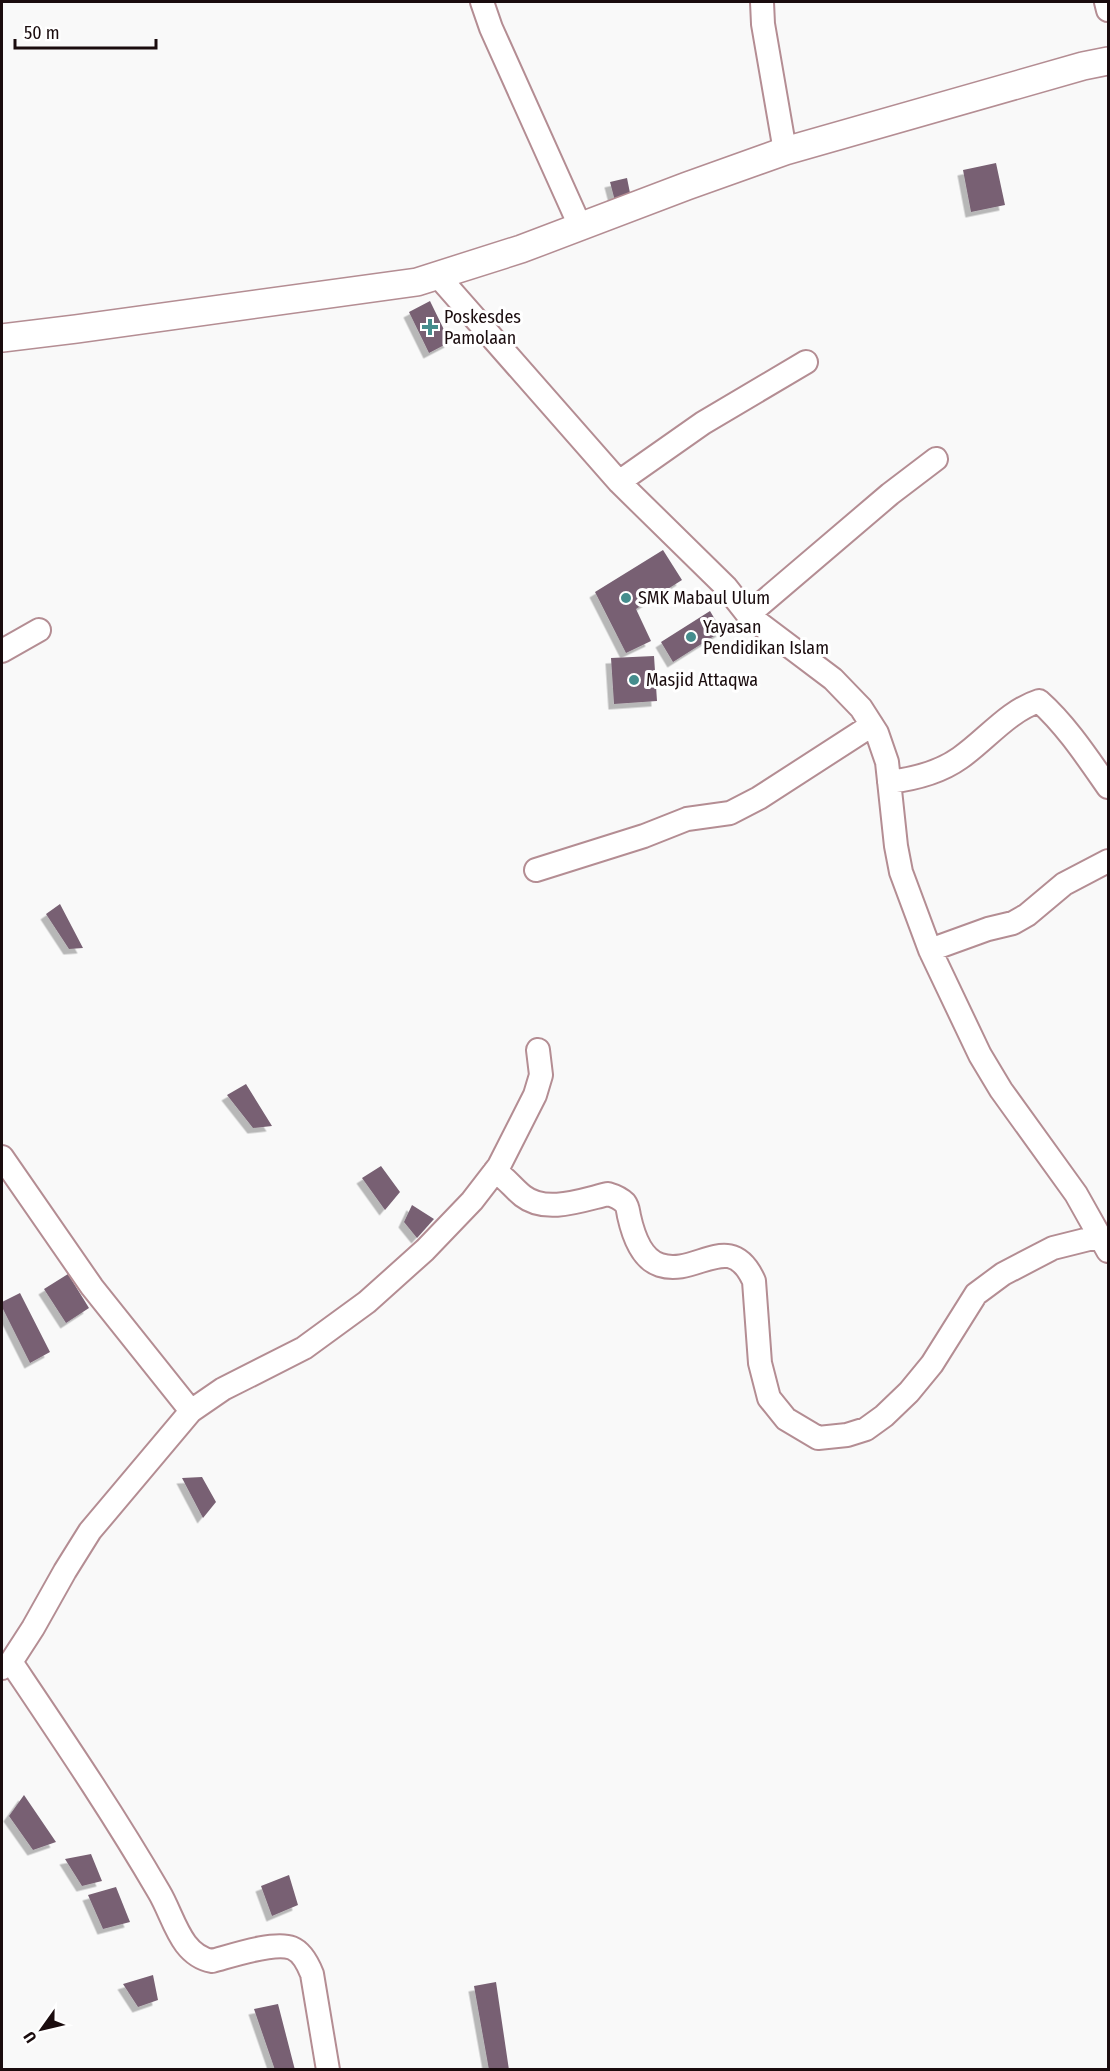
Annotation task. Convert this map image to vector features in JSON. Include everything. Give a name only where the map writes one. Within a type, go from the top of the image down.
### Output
[{"type":"street","points":[[482,2],[491,28],[580,226]]},
{"type":"street","points":[[762,2],[763,24],[785,151]]},
{"type":"street","points":[[1106,2],[1108,10]]},
{"type":"street","points":[[2,338],[417,282],[521,249],[785,151],[981,94],[1108,61]]},
{"type":"street","points":[[438,276],[619,482],[726,587],[748,615],[833,679],[861,708],[877,733],[887,762],[901,872],[930,951],[980,1055],[1000,1090],[1076,1194],[1105,1243],[1053,1248],[1003,1274],[976,1294],[932,1364],[909,1392],[884,1416],[866,1429],[848,1435],[818,1438],[786,1419],[769,1398],[760,1363],[754,1281],[741,1261],[733,1256],[714,1257],[676,1267],[661,1266],[648,1259],[639,1246],[627,1204],[617,1196],[608,1194],[550,1205],[537,1204],[523,1196],[509,1181],[495,1171]]},
{"type":"street","points":[[619,482],[703,423],[806,362]]},
{"type":"street","points":[[748,615],[890,494],[936,459]]},
{"type":"street","points":[[2,651],[39,630]]},
{"type":"street","points":[[889,782],[930,774],[959,759],[998,726],[1032,703],[1039,701],[1083,752],[1108,787]]},
{"type":"street","points":[[536,870],[644,836],[687,819],[730,813],[759,798],[872,725]]},
{"type":"street","points":[[930,951],[1027,915],[1064,884],[1108,861]]},
{"type":"street","points":[[328,2070],[308,1962],[292,1948],[277,1946],[212,1961],[202,1959],[191,1952],[182,1940],[163,1899],[121,1826],[6,1665],[33,1628],[90,1531],[191,1411],[223,1389],[304,1348],[366,1302],[425,1250],[472,1202],[495,1171],[535,1095],[541,1075],[538,1050]]},
{"type":"street","points":[[2,1156],[92,1287],[191,1411]]},
{"type":"building","points":[[996,163],[1005,205],[971,212],[963,170]]},
{"type":"building","points":[[627,178],[631,198],[615,201],[610,182]]},
{"type":"building","name":"Poskesdes Pamolaan","points":[[430,301],[450,342],[429,353],[409,312]]},
{"type":"building","name":"SMK Mabaul Ulum","points":[[663,550],[682,580],[636,609],[651,641],[626,653],[595,592]]},
{"type":"building","name":"Yayasan Pendidikan Islam","points":[[710,611],[722,631],[673,662],[661,642]]},
{"type":"building","name":"Masjid Attaqwa","points":[[654,656],[657,701],[614,704],[611,658]]},
{"type":"building","points":[[60,904],[83,948],[69,949],[46,914]]},
{"type":"building","points":[[246,1084],[272,1126],[253,1128],[227,1095]]},
{"type":"building","points":[[381,1166],[400,1192],[385,1210],[362,1178]]},
{"type":"building","points":[[412,1205],[434,1219],[417,1238],[404,1222]]},
{"type":"building","points":[[68,1274],[89,1308],[66,1323],[44,1289]]},
{"type":"building","points":[[20,1293],[50,1352],[30,1363],[2,1307],[2,1302]]},
{"type":"building","points":[[202,1477],[216,1502],[203,1518],[182,1478]]},
{"type":"building","points":[[24,1795],[56,1842],[33,1850],[9,1816]]},
{"type":"building","points":[[91,1854],[102,1881],[82,1886],[65,1859]]},
{"type":"building","points":[[289,1875],[298,1905],[272,1916],[261,1886]]},
{"type":"building","points":[[116,1887],[130,1922],[103,1929],[88,1895]]},
{"type":"building","points":[[153,1975],[158,2000],[138,2007],[123,1984]]},
{"type":"building","points":[[496,1982],[509,2070],[489,2070],[474,1986]]},
{"type":"building","points":[[278,2004],[295,2070],[275,2070],[254,2009]]},
{"type":"place","name":"Poskesdes Pamolaan","points":[[430,327]]},
{"type":"place","name":"SMK Mabaul Ulum","points":[[626,598]]},
{"type":"place","name":"Yayasan Pendidikan Islam","points":[[691,637]]},
{"type":"place","name":"Masjid Attaqwa","points":[[634,680]]}]
